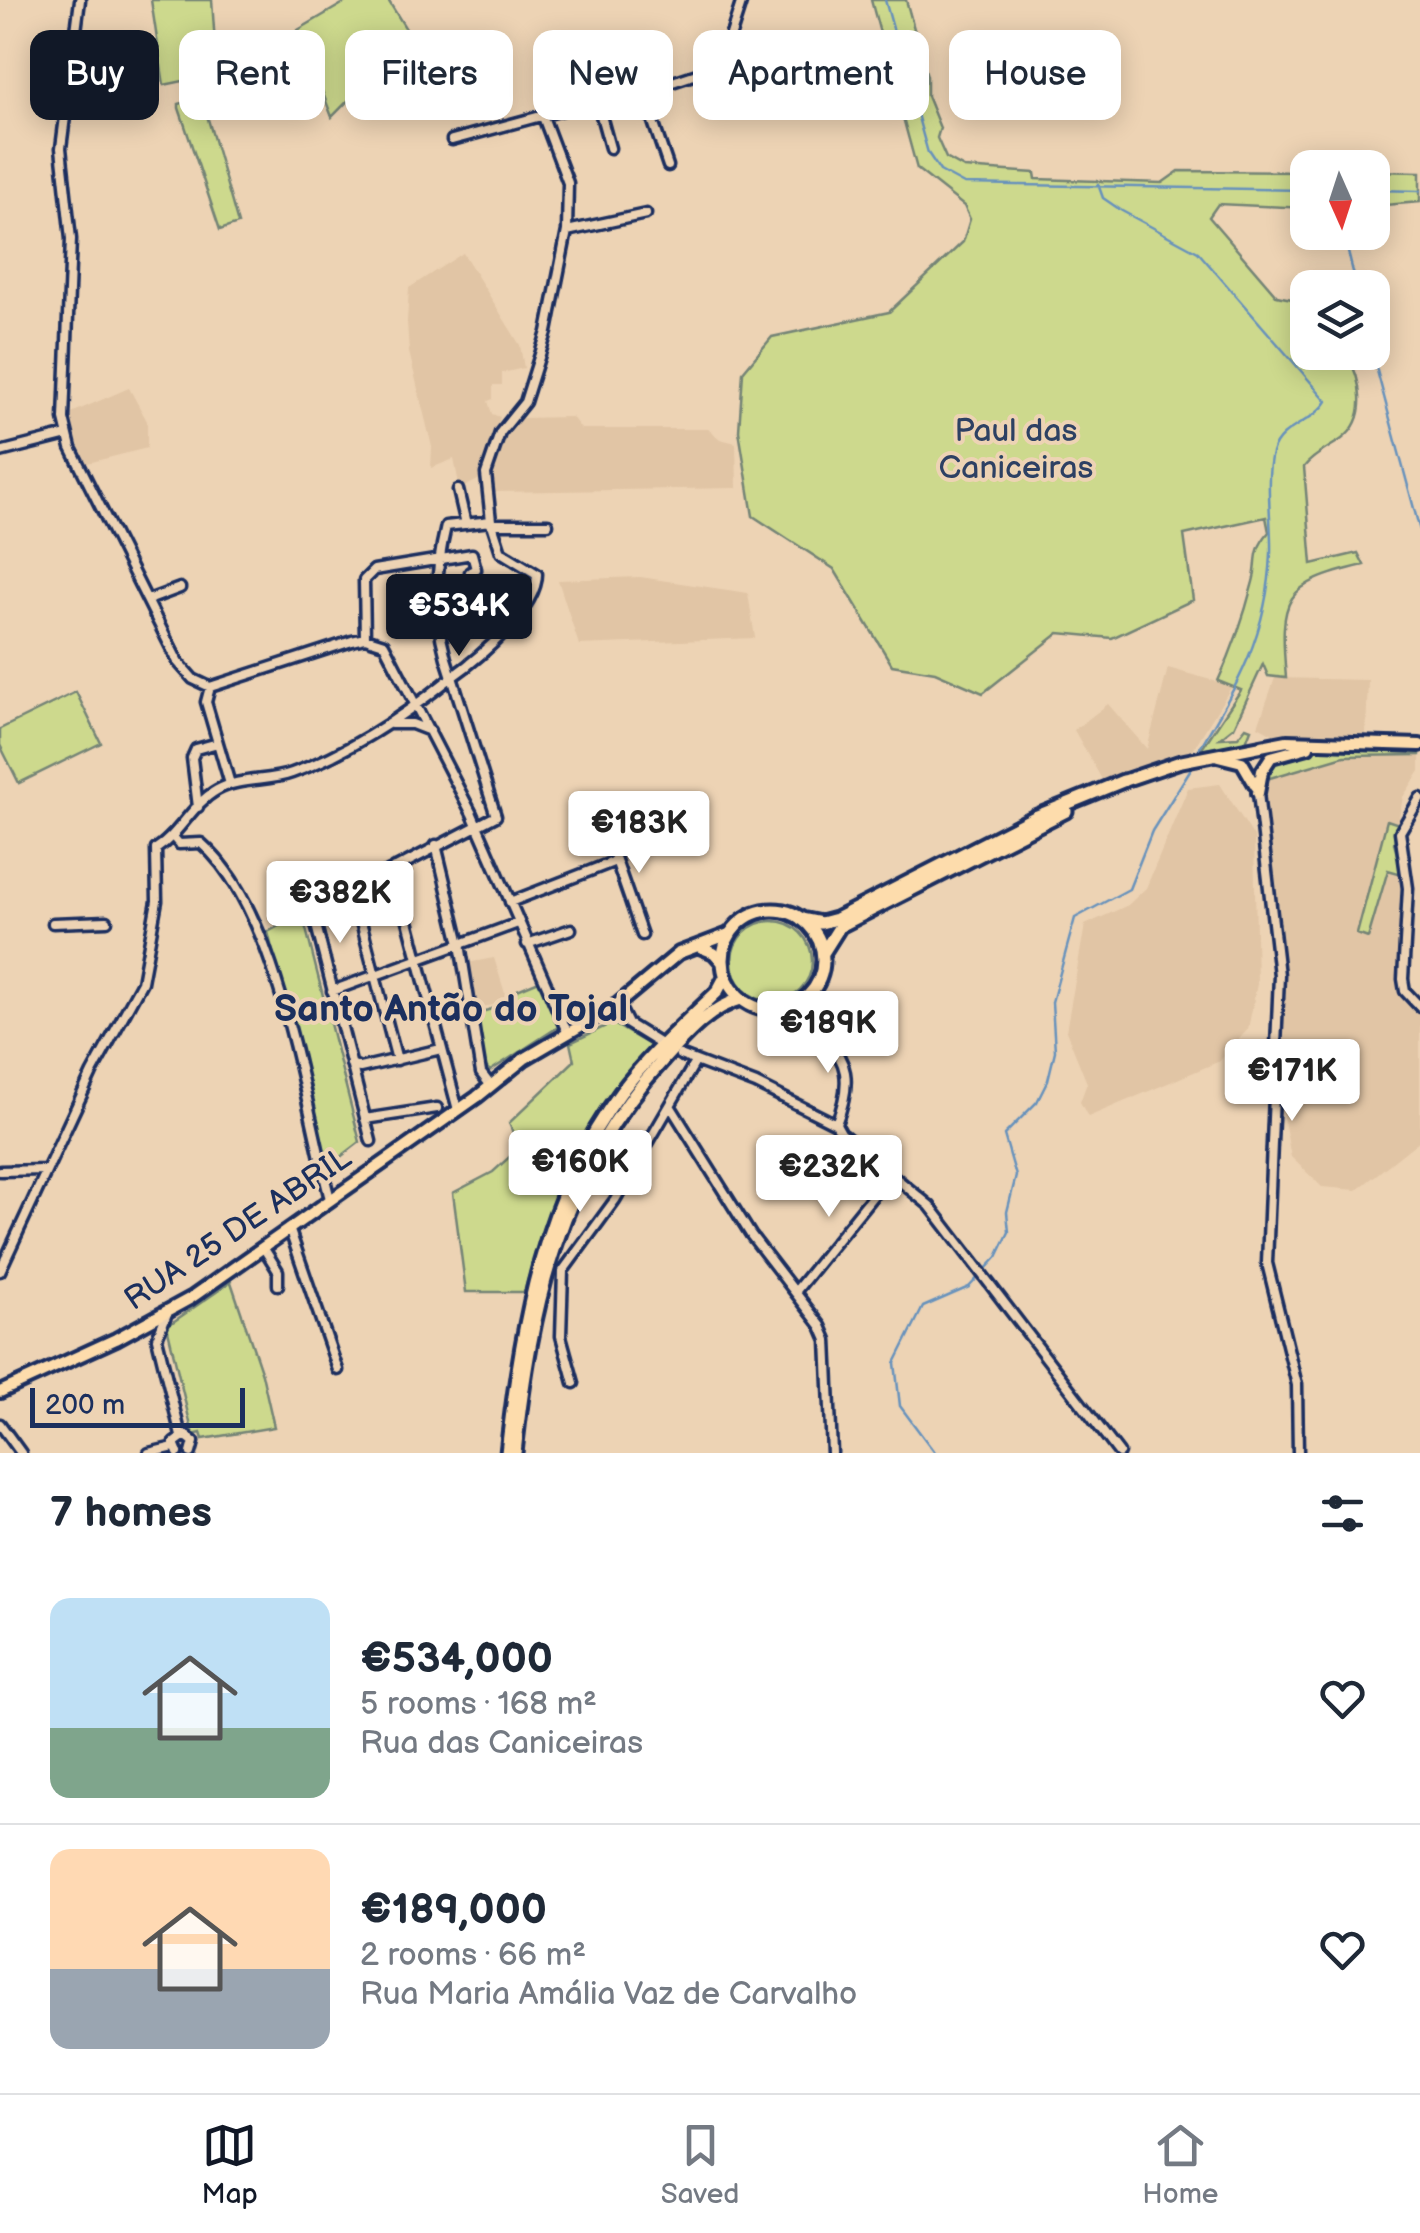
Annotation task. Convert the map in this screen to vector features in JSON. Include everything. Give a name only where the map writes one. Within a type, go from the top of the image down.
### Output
[{"type":"highway","points":[[801,919],[818,940],[822,953],[822,970],[812,991],[788,1009],[756,1008],[740,1000],[725,977],[722,962],[729,934],[756,913],[787,912],[820,923],[836,919],[1036,816],[1123,781]]},
{"type":"highway","points":[[822,953],[840,926],[1123,781]]},
{"type":"highway","points":[[507,1453],[518,1352],[546,1237],[579,1162],[621,1093],[717,992],[725,977]]},
{"type":"highway","points":[[515,1453],[526,1354],[554,1241],[586,1168],[627,1100],[682,1040],[725,1004],[740,1000]]},
{"type":"main road","points":[[1123,781],[1248,746],[1287,740],[1420,746]]},
{"type":"main road","points":[[1258,794],[1262,771],[1271,757],[1283,750],[1321,742]]},
{"type":"main road","points":[[1248,746],[1262,771]]},
{"type":"main road","points":[[1212,755],[1242,762],[1254,777],[1258,794]]},
{"type":"main road","points":[[691,946],[729,934]]},
{"type":"main road","points":[[691,946],[704,947],[722,962]]},
{"type":"main road","name":"RUA 25 DE ABRIL","points":[[0,1392],[133,1330],[154,1331],[168,1311],[458,1110],[524,1059],[618,1004],[691,946]]},
{"type":"street","points":[[80,0],[60,148],[71,239],[64,419],[67,435],[184,671],[210,686],[365,638],[384,644],[391,652],[477,824],[568,1034]]},
{"type":"street","points":[[673,83],[722,66],[742,0]]},
{"type":"street","points":[[452,140],[533,117]]},
{"type":"street","points":[[412,724],[421,709],[452,677],[478,658],[520,612],[537,584],[537,574],[506,557],[491,522],[486,474],[500,433],[525,402],[547,332],[567,231],[568,183],[544,120]]},
{"type":"street","points":[[602,120],[610,148]]},
{"type":"street","points":[[652,120],[668,166]]},
{"type":"street","points":[[567,231],[646,214]]},
{"type":"street","points":[[0,452],[67,435]]},
{"type":"street","points":[[458,490],[466,524]]},
{"type":"street","points":[[371,1141],[315,913],[496,816],[452,677],[434,599],[438,559],[446,526],[491,522],[548,524]]},
{"type":"street","points":[[365,638],[364,580],[374,570],[472,554],[476,569],[470,572]]},
{"type":"street","points":[[148,600],[180,588]]},
{"type":"street","points":[[210,686],[206,702],[230,784]]},
{"type":"street","points":[[0,1271],[44,1170],[142,982],[156,901],[156,849],[174,838],[213,792],[230,784],[292,774],[421,709]]},
{"type":"street","points":[[391,724],[412,724],[434,734]]},
{"type":"street","points":[[198,807],[192,758],[196,750],[218,743]]},
{"type":"street","points":[[1258,794],[1279,974],[1268,1263],[1297,1385],[1298,1453]]},
{"type":"street","points":[[1420,798],[1406,816],[1400,846],[1408,888],[1403,979],[1405,991],[1420,1008]]},
{"type":"street","points":[[606,812],[600,814],[613,862],[642,936]]},
{"type":"street","points":[[174,838],[179,844],[200,843],[219,859],[256,918],[330,1198]]},
{"type":"street","points":[[436,845],[460,944],[481,1073],[491,1086]]},
{"type":"street","points":[[510,902],[613,862]]},
{"type":"street","points":[[394,868],[458,1110]]},
{"type":"street","points":[[353,891],[397,1060]]},
{"type":"street","points":[[52,922],[107,921]]},
{"type":"street","points":[[332,991],[518,923]]},
{"type":"street","points":[[527,944],[571,929]]},
{"type":"street","points":[[812,991],[817,1024]]},
{"type":"street","points":[[618,1004],[628,1024],[662,1046]]},
{"type":"street","points":[[788,1009],[817,1024],[840,1055],[849,1083],[846,1104],[836,1124]]},
{"type":"street","points":[[351,1064],[360,1068],[441,1048]]},
{"type":"street","points":[[680,1055],[694,1064],[756,1084],[836,1124],[841,1133],[930,1206],[1119,1453]]},
{"type":"street","points":[[574,1383],[561,1336],[558,1294],[563,1271],[615,1200],[694,1064]]},
{"type":"street","points":[[670,1107],[714,1182],[827,1340],[832,1453]]},
{"type":"street","points":[[365,1119],[437,1108]]},
{"type":"street","points":[[0,1171],[44,1170]]},
{"type":"street","points":[[795,1292],[892,1172]]},
{"type":"street","points":[[290,1228],[338,1370]]},
{"type":"street","points":[[263,1247],[278,1272],[278,1284]]},
{"type":"street","points":[[260,1264],[270,1259]]},
{"type":"street","points":[[149,1453],[176,1450],[181,1436],[154,1331]]},
{"type":"street","points":[[0,1424],[21,1453]]},
{"type":"street","points":[[181,1436],[194,1442],[191,1453]]},
{"type":"shaded area","points":[[463,253],[520,345],[524,368],[502,373],[502,385],[493,385],[493,399],[488,401],[492,414],[500,417],[482,478],[460,489],[454,459],[431,468],[432,447],[409,352],[407,322],[409,288]]},
{"type":"shaded area","points":[[129,388],[147,421],[147,448],[84,464],[69,414]]},
{"type":"shaded area","points":[[572,417],[581,429],[708,429],[720,439],[736,443],[737,488],[491,492],[490,473],[499,444],[518,418]]},
{"type":"shaded area","points":[[640,577],[748,593],[755,638],[579,645],[558,580]]},
{"type":"shaded area","points":[[1168,668],[1232,686],[1189,756],[1143,766],[1104,783],[1074,730],[1108,704],[1147,749]]},
{"type":"shaded area","points":[[1275,678],[1368,680],[1366,734],[1275,735],[1258,726]]},
{"type":"shaded area","points":[[1393,752],[1420,755],[1420,771],[1403,797],[1394,843],[1402,874],[1401,989],[1420,1012],[1420,1140],[1357,1190],[1322,1187],[1291,1157],[1279,1094],[1284,977],[1263,780],[1344,756]]},
{"type":"shaded area","points":[[1220,784],[1254,837],[1257,984],[1248,1029],[1220,1061],[1088,1117],[1080,1102],[1087,1083],[1066,1031],[1085,925],[1128,905],[1146,888],[1188,788]]},
{"type":"shaded area","points":[[494,958],[508,1003],[474,1008],[467,963]]},
{"type":"green space","points":[[151,0],[212,0],[214,30],[179,30],[179,82],[164,85],[159,30],[156,30]]},
{"type":"green space","points":[[349,0],[388,0],[407,30],[345,30],[345,104],[332,117],[325,99],[325,30],[298,30]]},
{"type":"green space","name":"Paul das Caniceiras","points":[[871,0],[906,0],[914,30],[879,30]]},
{"type":"green space","name":"Paul das Caniceiras","points":[[929,101],[946,158],[964,168],[1035,173],[1036,179],[1162,183],[1179,171],[1290,172],[1290,207],[1218,204],[1209,217],[1277,296],[1290,299],[1290,370],[1353,370],[1360,397],[1357,420],[1342,439],[1304,467],[1312,564],[1358,553],[1364,565],[1317,579],[1292,598],[1284,629],[1286,678],[1268,676],[1263,664],[1234,727],[1220,738],[1238,737],[1246,727],[1251,729],[1246,742],[1201,750],[1241,690],[1218,681],[1246,608],[1258,552],[1269,532],[1266,517],[1184,535],[1193,600],[1112,638],[1059,633],[983,693],[935,672],[892,665],[834,569],[753,516],[739,431],[743,372],[772,337],[889,312],[963,242],[970,219],[964,206],[917,169],[904,120],[929,120]]},
{"type":"green space","points":[[183,120],[208,120],[238,224],[220,230]]},
{"type":"green space","points":[[1390,171],[1420,172],[1420,202],[1390,205]]},
{"type":"green space","points":[[76,692],[101,743],[19,783],[0,745],[0,729]]},
{"type":"green space","points":[[1324,748],[1420,751],[1420,755],[1344,756],[1263,780],[1280,758]]},
{"type":"green space","points":[[1387,820],[1399,824],[1394,843],[1402,874],[1388,870],[1368,938],[1357,934]]},
{"type":"green space","points":[[302,913],[360,1142],[326,1168],[268,932]]},
{"type":"green space","points":[[764,921],[780,921],[801,932],[812,961],[801,990],[780,1001],[764,1001],[750,995],[738,983],[732,969],[732,953],[738,939],[750,927]]},
{"type":"green space","points":[[539,981],[558,1027],[490,1071],[484,1065],[475,1014],[512,1003],[510,993]]},
{"type":"green space","points":[[612,1023],[653,1047],[611,1105],[576,1164],[547,1225],[524,1292],[466,1292],[453,1193],[493,1172],[515,1152],[516,1140],[509,1123],[574,1061],[570,1043]]},
{"type":"green space","points":[[231,1282],[262,1374],[274,1427],[203,1439],[201,1433],[193,1435],[167,1326]]},
{"type":"waterway","points":[[885,0],[928,153],[940,171],[964,184],[1290,190]]},
{"type":"waterway","points":[[1098,184],[1103,198],[1122,211],[1198,252],[1327,401],[1314,415],[1289,430],[1272,453],[1271,553],[1264,609],[1248,659],[1196,754]]},
{"type":"waterway","points":[[1390,190],[1420,191]]},
{"type":"waterway","points":[[1348,250],[1352,270]]},
{"type":"waterway","points":[[1377,370],[1420,531]]},
{"type":"waterway","points":[[935,1453],[900,1406],[895,1363],[923,1307],[969,1287],[997,1257],[1009,1232],[1007,1212],[1016,1176],[1004,1135],[1037,1102],[1048,1080],[1055,1051],[1052,1002],[1075,918],[1129,889],[1152,831],[1192,767]]},
{"type":"district","name":"Santo Antão do Tojal","points":[[451,1009]]}]
